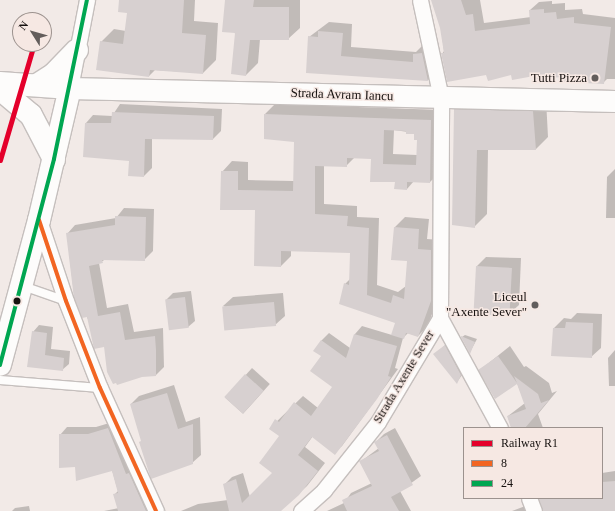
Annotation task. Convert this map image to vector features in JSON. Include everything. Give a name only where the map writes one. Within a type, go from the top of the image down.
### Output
[{"type":"main road","points":[[37,85],[54,74],[77,50]]},
{"type":"main road","points":[[0,83],[70,88],[39,220],[0,365]]},
{"type":"main road","name":"Strada Avram Iancu","points":[[70,88],[615,101]]},
{"type":"main road","points":[[0,89],[31,115],[54,159]]},
{"type":"street","points":[[70,88],[87,0]]},
{"type":"street","name":"Strada Axente Sever","points":[[301,511],[324,490],[378,422],[440,318],[441,98],[420,0]]},
{"type":"street","points":[[39,220],[66,301],[100,388],[156,511]]},
{"type":"street","points":[[440,318],[499,427]]},
{"type":"street","points":[[529,499],[534,511]]},
{"type":"lane","points":[[21,286],[66,301]]},
{"type":"lane","points":[[0,380],[100,388]]},
{"type":"building","points":[[119,0],[184,0],[182,33],[206,35],[203,74],[150,70],[149,77],[96,70],[100,41],[123,44],[127,13],[118,12]]},
{"type":"building","points":[[225,0],[254,0],[253,7],[289,7],[289,40],[250,40],[246,76],[231,74],[235,33],[222,32]]},
{"type":"building","points":[[431,0],[461,0],[466,15],[473,14],[475,31],[530,24],[529,10],[544,9],[544,13],[556,12],[557,19],[574,17],[574,23],[611,27],[604,84],[563,82],[563,77],[534,79],[534,76],[512,80],[511,75],[488,81],[486,75],[447,82],[441,53],[444,53],[440,28]]},
{"type":"building","points":[[318,31],[343,33],[341,56],[413,62],[413,54],[422,53],[428,81],[306,73],[308,36],[318,37]]},
{"type":"building","points":[[454,109],[533,111],[536,150],[477,150],[475,228],[452,225]]},
{"type":"building","points":[[112,112],[214,116],[213,140],[145,139],[144,177],[128,176],[129,161],[83,157],[85,123],[111,123]]},
{"type":"building","points":[[264,114],[431,120],[430,183],[407,182],[407,190],[394,189],[395,182],[370,182],[371,159],[347,158],[347,167],[315,166],[315,214],[348,216],[347,226],[369,228],[367,295],[391,303],[393,295],[404,299],[407,261],[391,260],[394,227],[419,229],[418,249],[431,250],[431,301],[418,337],[406,333],[404,339],[391,335],[395,323],[339,304],[344,283],[349,285],[350,253],[281,251],[281,267],[254,266],[255,210],[220,210],[221,171],[238,171],[238,190],[293,191],[294,142],[264,139]],"holes":[[[384,130],[406,131],[406,134],[414,134],[414,140],[417,140],[416,165],[383,164]]]},
{"type":"building","points":[[115,216],[146,217],[145,261],[102,260],[103,263],[89,266],[98,316],[120,312],[125,340],[155,336],[156,350],[156,376],[142,377],[117,385],[116,383],[113,384],[107,372],[103,338],[104,347],[94,349],[87,317],[82,318],[74,298],[66,233],[115,225]]},
{"type":"building","points":[[476,266],[512,268],[509,316],[473,314]]},
{"type":"building","points":[[185,297],[189,328],[169,330],[165,299]]},
{"type":"building","points":[[274,302],[276,326],[224,330],[222,307]]},
{"type":"building","points":[[566,322],[593,323],[592,358],[551,356],[553,328],[565,328]]},
{"type":"building","points":[[32,331],[47,333],[45,355],[64,358],[63,371],[27,367]]},
{"type":"building","points":[[354,334],[397,346],[388,376],[391,377],[377,399],[335,455],[312,437],[298,455],[318,471],[299,495],[281,511],[229,511],[223,484],[236,479],[242,503],[272,473],[259,463],[279,436],[269,429],[275,419],[279,422],[294,402],[311,416],[332,387],[310,371],[321,356],[313,351],[321,340],[346,358]]},
{"type":"building","points":[[461,337],[475,342],[470,354]]},
{"type":"building","points":[[445,345],[461,375],[457,384],[433,354]]},
{"type":"building","points":[[498,356],[517,383],[514,376],[538,394],[541,403],[549,400],[526,427],[511,427],[507,416],[526,409],[517,384],[495,399],[478,370]]},
{"type":"building","points":[[245,374],[264,391],[243,414],[224,397]]},
{"type":"building","points":[[167,393],[178,429],[193,424],[193,464],[151,479],[139,442],[141,441],[130,404]]},
{"type":"building","points":[[108,428],[126,474],[129,473],[146,511],[118,511],[113,494],[118,493],[112,471],[76,481],[75,467],[59,468],[59,434],[88,434]]},
{"type":"building","points":[[387,435],[413,485],[391,497],[399,511],[347,511],[342,500],[372,486],[359,461],[379,451],[374,442]]},
{"type":"building","points":[[615,481],[615,511],[543,511],[539,499],[603,499],[603,482]]},
{"type":"rail line","name":"R1","points":[[0,160],[32,52]]},
{"type":"transit line","name":"24","points":[[0,365],[54,159],[87,0]]},
{"type":"transit line","name":"8","points":[[39,220],[66,301],[100,388],[156,511]]},
{"type":"place","name":"Tutti Pizza","points":[[595,78]]},
{"type":"place","name":"Liceul \"Axente Sever\"","points":[[535,305]]}]
